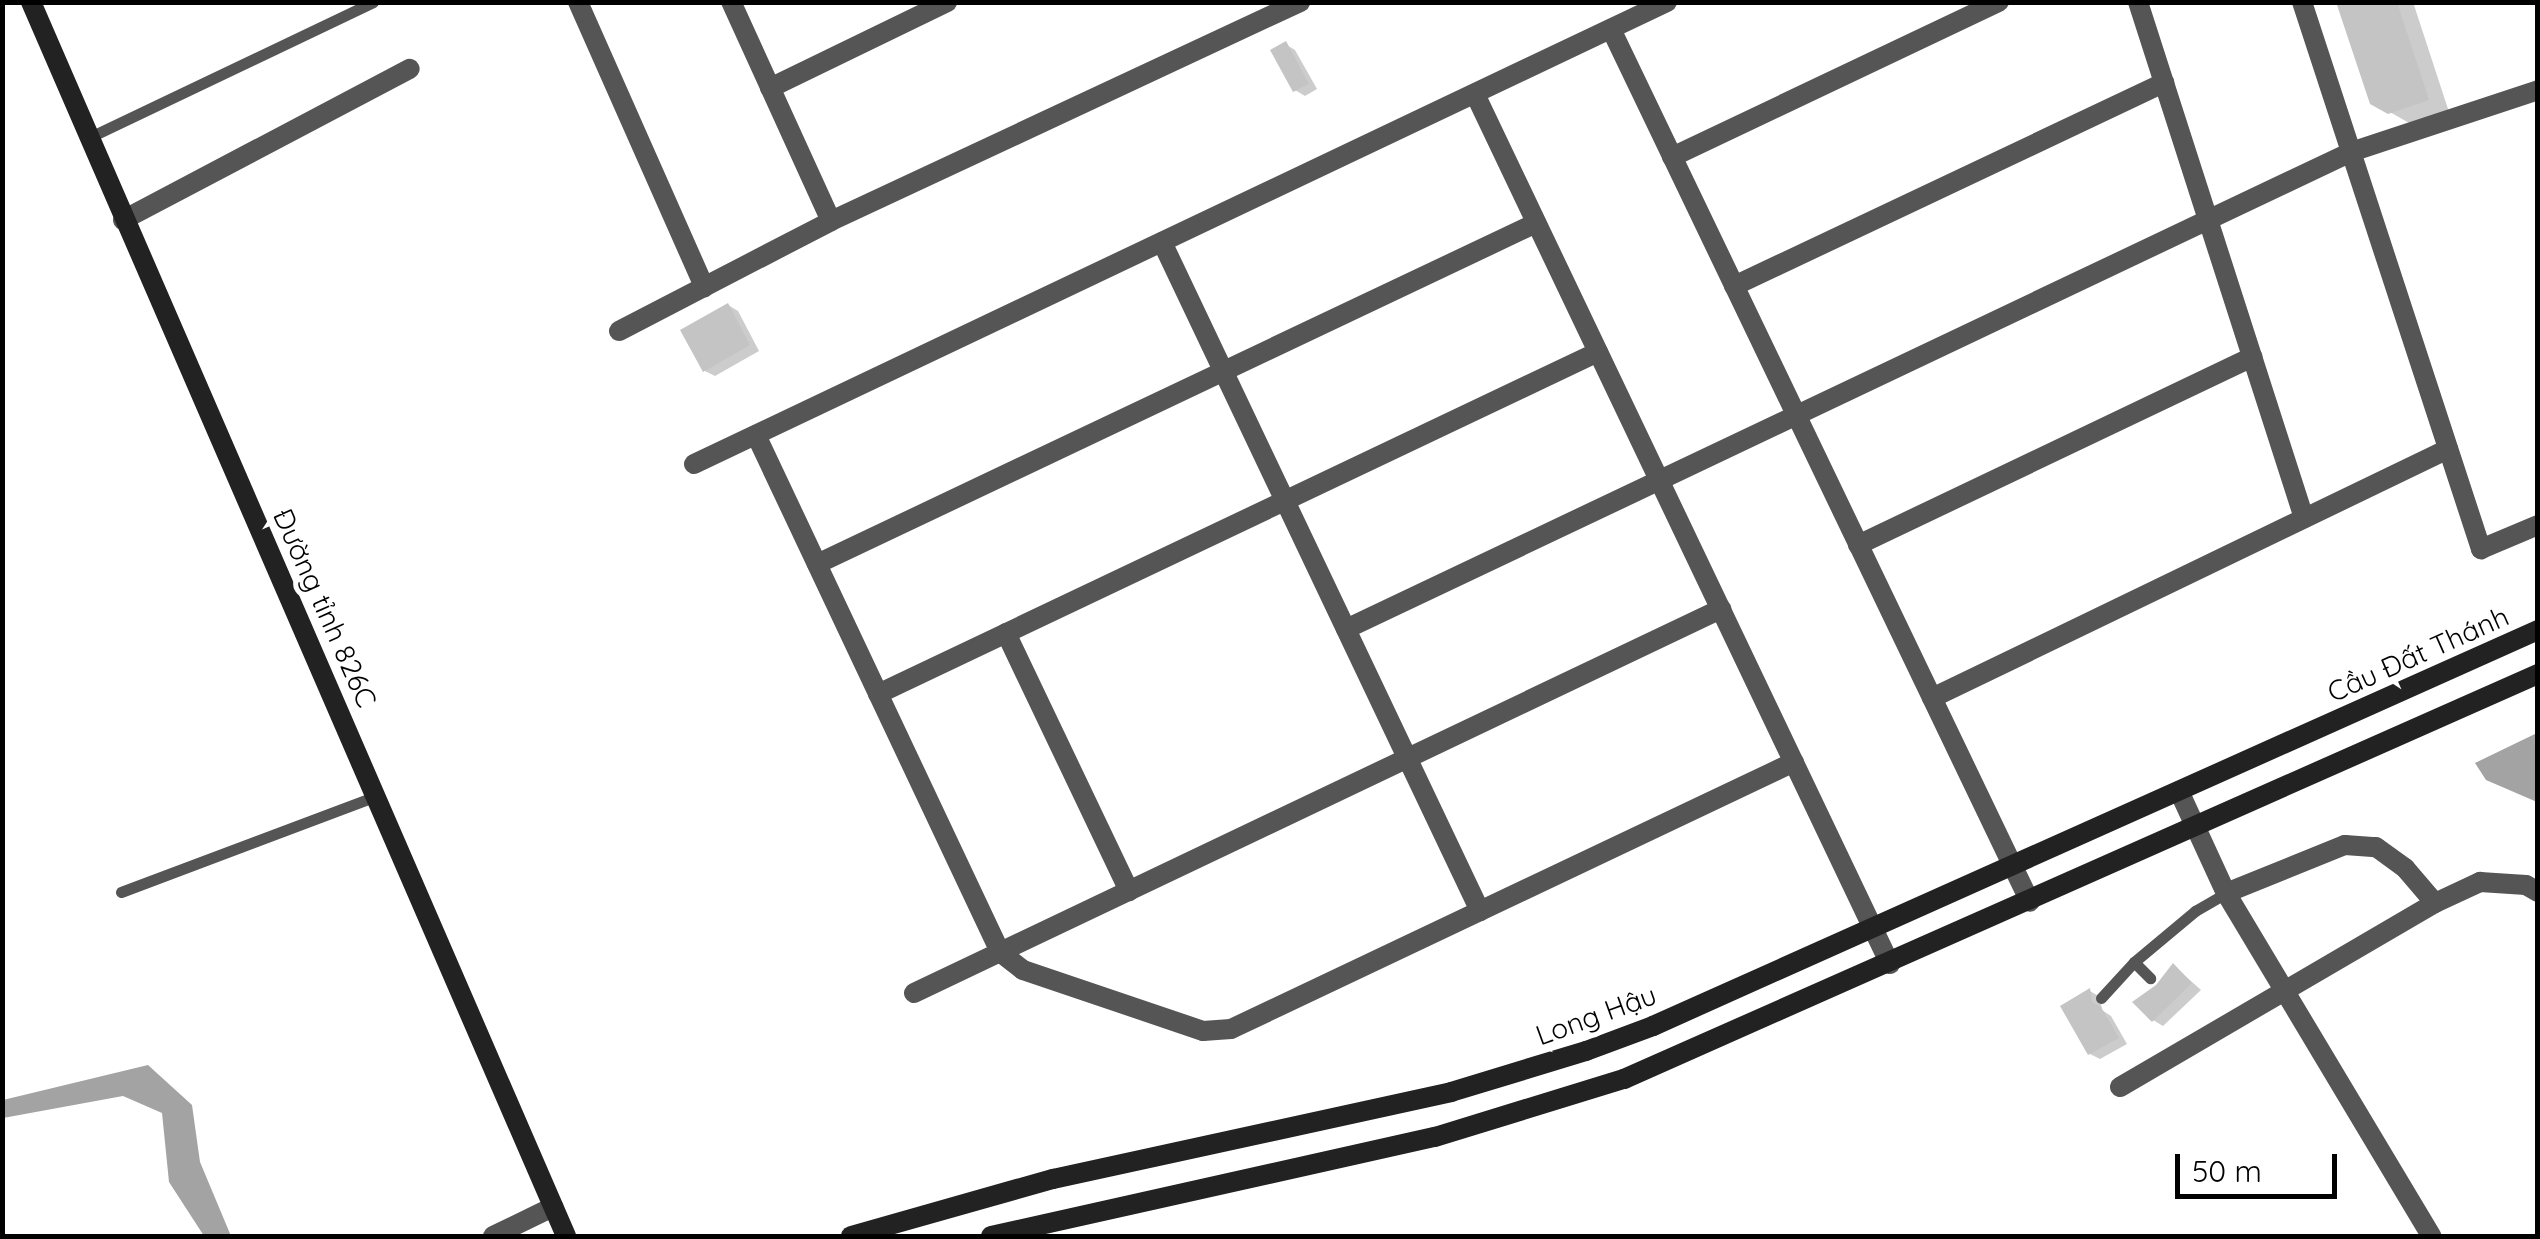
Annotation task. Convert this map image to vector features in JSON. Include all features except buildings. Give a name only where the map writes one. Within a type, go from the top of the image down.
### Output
[{"type":"main road","name":"Đường tỉnh 826C","points":[[39,5],[88,138],[566,1236]]},
{"type":"main road","name":"Cầu Đất Thánh","points":[[2320,728],[2538,630]]},
{"type":"main road","points":[[991,1236],[1499,1120],[1686,1054],[2538,674]]},
{"type":"main road","name":"Long Hậu","points":[[851,1236],[1053,1179],[1420,1100],[1502,1078],[1653,1026],[2320,728]]},
{"type":"street","points":[[578,2],[704,286]]},
{"type":"street","points":[[731,2],[831,220]]},
{"type":"street","points":[[770,88],[948,2]]},
{"type":"street","points":[[619,331],[831,220],[1300,2]]},
{"type":"street","points":[[694,464],[1667,2]]},
{"type":"street","points":[[1672,157],[1999,2]]},
{"type":"street","points":[[2138,2],[2304,518]]},
{"type":"street","points":[[2302,2],[2482,549],[2538,526]]},
{"type":"street","points":[[1611,29],[2030,902]]},
{"type":"street","points":[[124,220],[410,69]]},
{"type":"street","points":[[1734,286],[2164,83]]},
{"type":"street","points":[[1346,629],[2351,152],[2538,90]]},
{"type":"street","points":[[1475,94],[1890,964]]},
{"type":"street","points":[[817,564],[1536,222]]},
{"type":"street","points":[[1162,242],[1480,911]]},
{"type":"street","points":[[878,694],[1598,352]]},
{"type":"street","points":[[1858,545],[2252,357]]},
{"type":"street","points":[[756,435],[1000,952],[1023,970],[1218,1033],[1794,762]]},
{"type":"street","points":[[1932,698],[2448,448]]},
{"type":"street","points":[[914,993],[1721,609]]},
{"type":"street","points":[[1006,633],[1129,891]]},
{"type":"street","points":[[2179,792],[2226,892],[2431,1236]]},
{"type":"street","points":[[2226,892],[2346,845],[2376,847],[2405,868],[2434,903]]},
{"type":"street","points":[[2120,1087],[2434,903],[2480,882],[2526,885],[2538,892]]},
{"type":"street","points":[[493,1236],[553,1207]]},
{"type":"lane","points":[[88,138],[374,2]]},
{"type":"lane","points":[[121,892],[377,796]]},
{"type":"lane","points":[[2101,998],[2134,962],[2194,911],[2226,892]]},
{"type":"lane","points":[[2134,962],[2150,978]]},
{"type":"shaded area","points":[[2537,733],[2537,802],[2486,780],[2475,763]]},
{"type":"shaded area","points":[[148,1065],[192,1105],[200,1162],[231,1236],[204,1236],[169,1182],[162,1113],[123,1096],[3,1118],[3,1100]]}]
